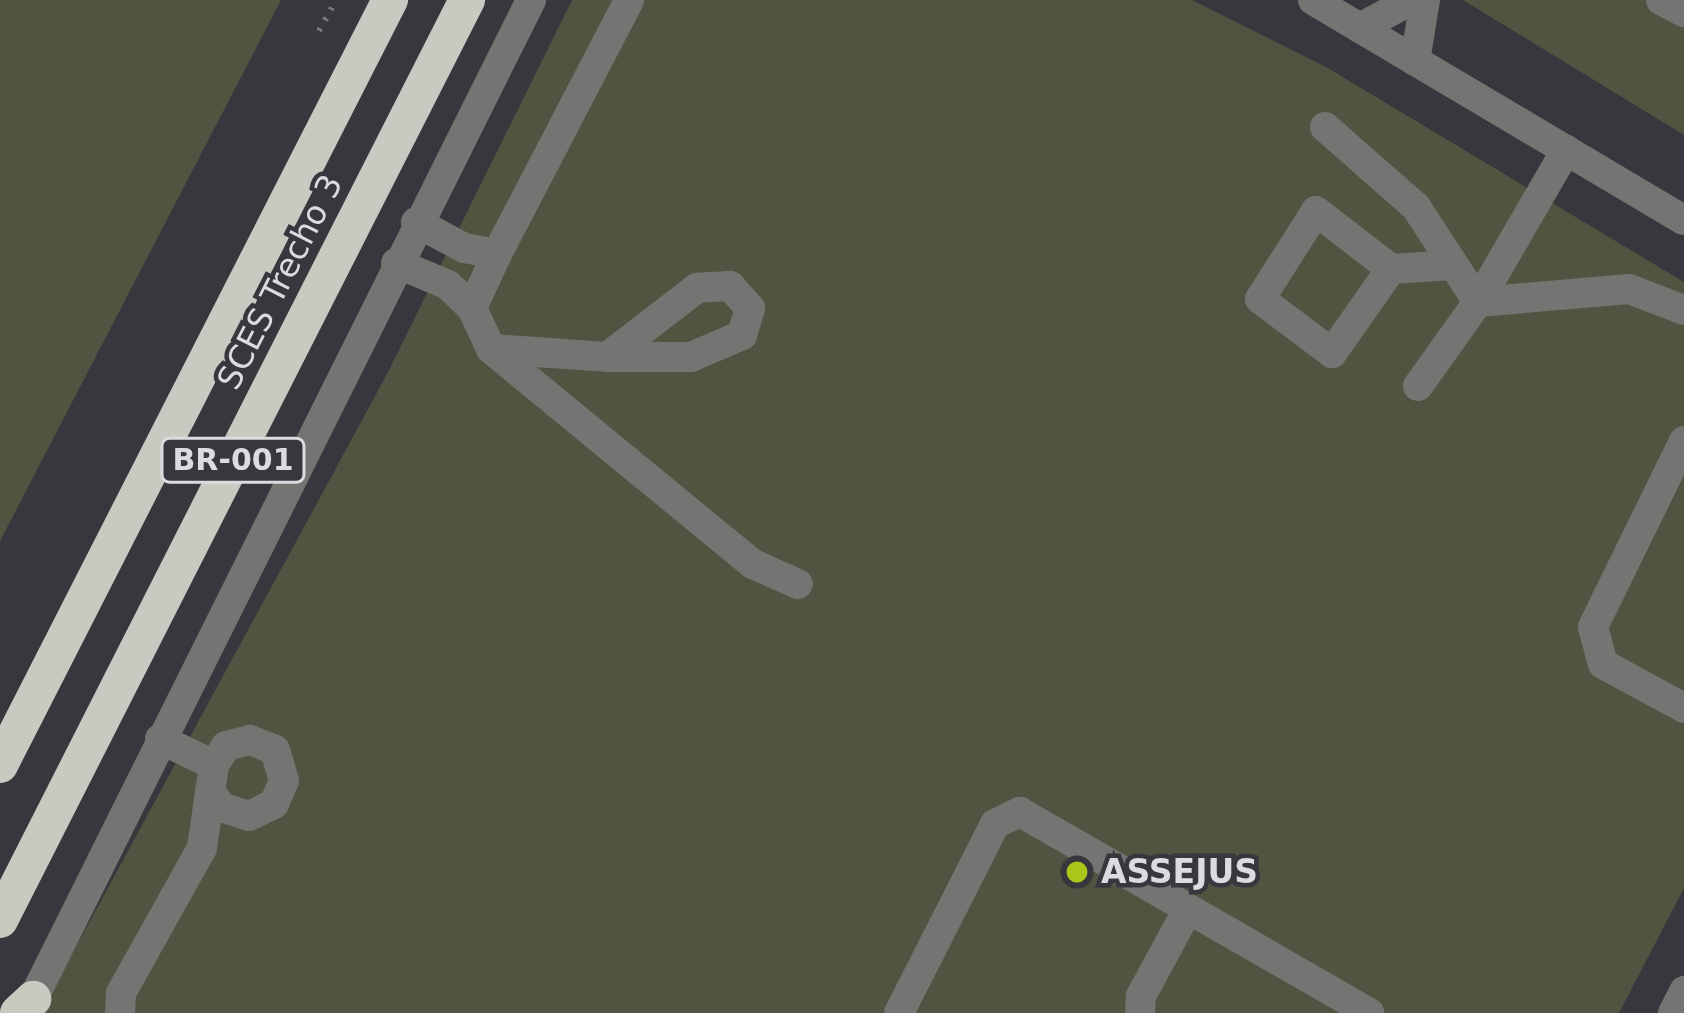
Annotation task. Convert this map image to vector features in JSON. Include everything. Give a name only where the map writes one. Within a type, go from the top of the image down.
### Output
[{"type":"highway","name":"SCES Trecho 3","points":[[0,765],[390,0]]},
{"type":"highway","name":"SCES Trecho 3","points":[[0,920],[466,0]]},
{"type":"street","points":[[26,1008],[531,0]]},
{"type":"street","points":[[472,308],[629,0]]},
{"type":"street","points":[[1313,0],[1684,220]]},
{"type":"street","points":[[1360,28],[1411,0]]},
{"type":"street","points":[[1415,61],[1425,0]]},
{"type":"street","points":[[1661,0],[1684,12]]},
{"type":"street","points":[[1325,127],[1416,207],[1478,302]]},
{"type":"street","points":[[1418,386],[1478,302],[1566,150]]},
{"type":"street","points":[[1391,268],[1332,353],[1260,299],[1316,211],[1391,268],[1454,265]]},
{"type":"street","points":[[416,222],[464,248],[497,254]]},
{"type":"street","points":[[396,262],[448,285],[472,308],[491,349],[753,564],[798,584]]},
{"type":"street","points":[[1478,302],[1629,289],[1684,310]]},
{"type":"street","points":[[491,349],[607,357]]},
{"type":"street","points":[[1684,441],[1593,627],[1604,664],[1684,709]]},
{"type":"street","points":[[120,1013],[121,993],[202,848],[212,778],[160,739]]},
{"type":"street","points":[[899,1013],[1006,815],[1020,812],[1369,1013]]},
{"type":"street","points":[[1140,1013],[1141,996],[1188,909]]},
{"type":"street","points":[[1673,1013],[1684,991]]},
{"type":"path","points":[[319,31],[336,0]]},
{"type":"green space","points":[[0,0],[281,0],[0,541]]},
{"type":"green space","points":[[572,0],[1192,0],[1326,67],[1684,282],[1684,888],[1619,1013],[40,1013],[386,376]]},
{"type":"green space","points":[[1463,0],[1684,0],[1684,135]]},
{"type":"place","name":"ASSEJUS","points":[[1077,872]]}]
